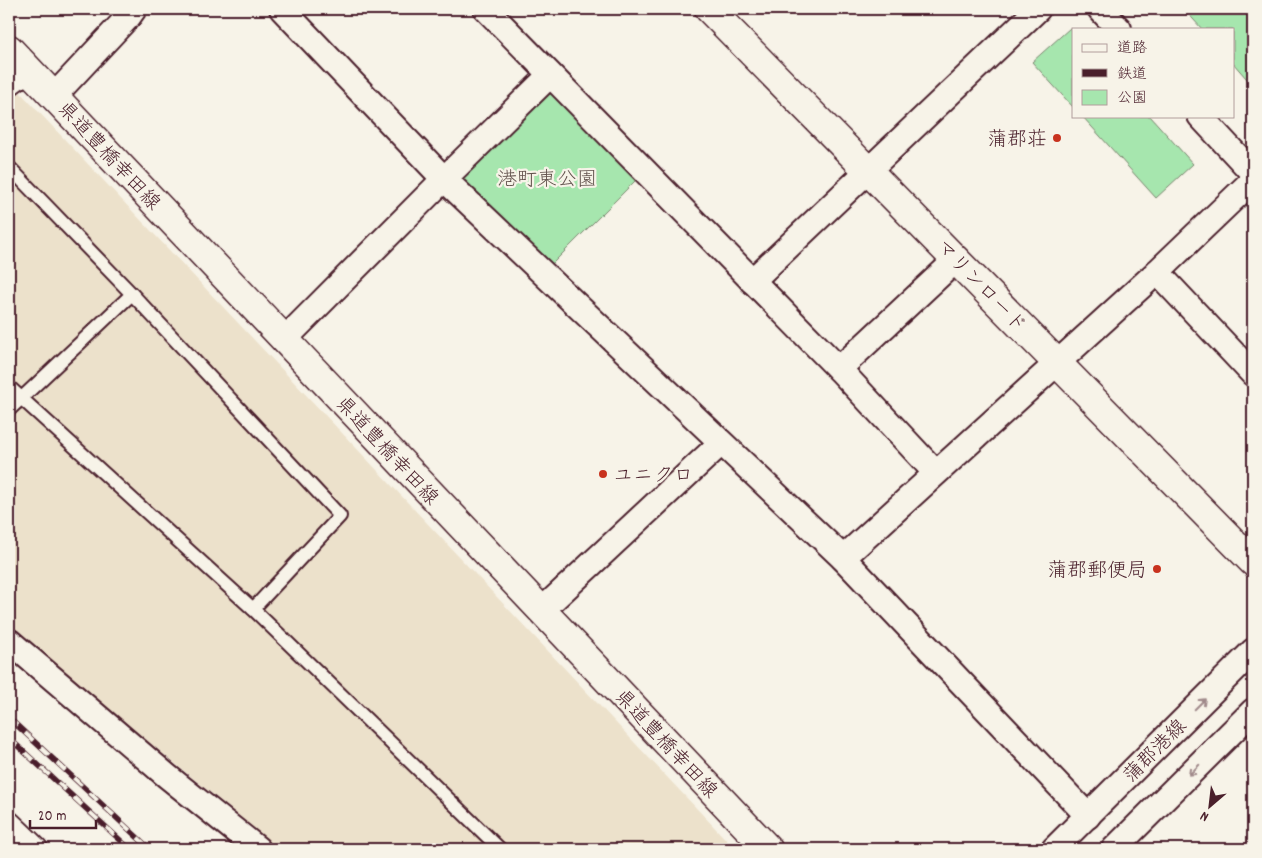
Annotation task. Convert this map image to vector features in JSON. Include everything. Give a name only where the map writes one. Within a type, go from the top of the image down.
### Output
[{"type":"main road","name":"マリンロード","points":[[709,9],[1253,562]]},
{"type":"main road","name":"県道豊橋幸田線","points":[[9,49],[18,76],[54,96],[768,849]]},
{"type":"street","points":[[54,96],[134,9]]},
{"type":"street","points":[[282,9],[444,179],[843,558],[1088,816]]},
{"type":"street","points":[[486,9],[839,369],[935,472]]},
{"type":"street","points":[[752,281],[1038,9]]},
{"type":"street","points":[[1100,9],[1118,28]]},
{"type":"street","points":[[284,340],[550,75]]},
{"type":"street","points":[[1202,118],[1253,173]]},
{"type":"street","points":[[843,558],[935,472],[1157,272],[1253,180]]},
{"type":"street","points":[[839,369],[957,259]]},
{"type":"street","points":[[1157,272],[1253,374]]},
{"type":"street","points":[[541,611],[721,442]]},
{"type":"street","points":[[9,641],[167,776],[258,849]]},
{"type":"street","name":"蒲郡港線","points":[[1054,849],[1253,651]]},
{"type":"street","points":[[1114,849],[1253,711]]},
{"type":"street","points":[[9,824],[35,849]]},
{"type":"lane","points":[[9,167],[132,294],[340,516],[253,609]]},
{"type":"lane","points":[[9,410],[132,294]]},
{"type":"lane","points":[[9,387],[253,609],[500,849]]},
{"type":"shaded area","points":[[18,90],[735,849],[279,849],[101,703],[9,624],[9,97]]},
{"type":"green space","points":[[1184,9],[1253,9],[1253,86],[1234,64],[1234,28],[1201,28]]},
{"type":"green space","points":[[1070,28],[1072,31],[1072,106],[1032,62]]},
{"type":"green space","name":"港町東公園","points":[[541,92],[558,94],[638,178],[548,268],[460,178]]},
{"type":"green space","points":[[1084,118],[1152,118],[1193,164],[1156,198]]},
{"type":"railway","points":[[9,718],[150,849]]},
{"type":"railway","points":[[9,738],[130,849]]},
{"type":"place","name":"蒲郡荘","points":[[1057,138]]},
{"type":"place","name":"ユニクロ","points":[[603,474]]},
{"type":"place","name":"蒲郡郵便局","points":[[1157,569]]}]
